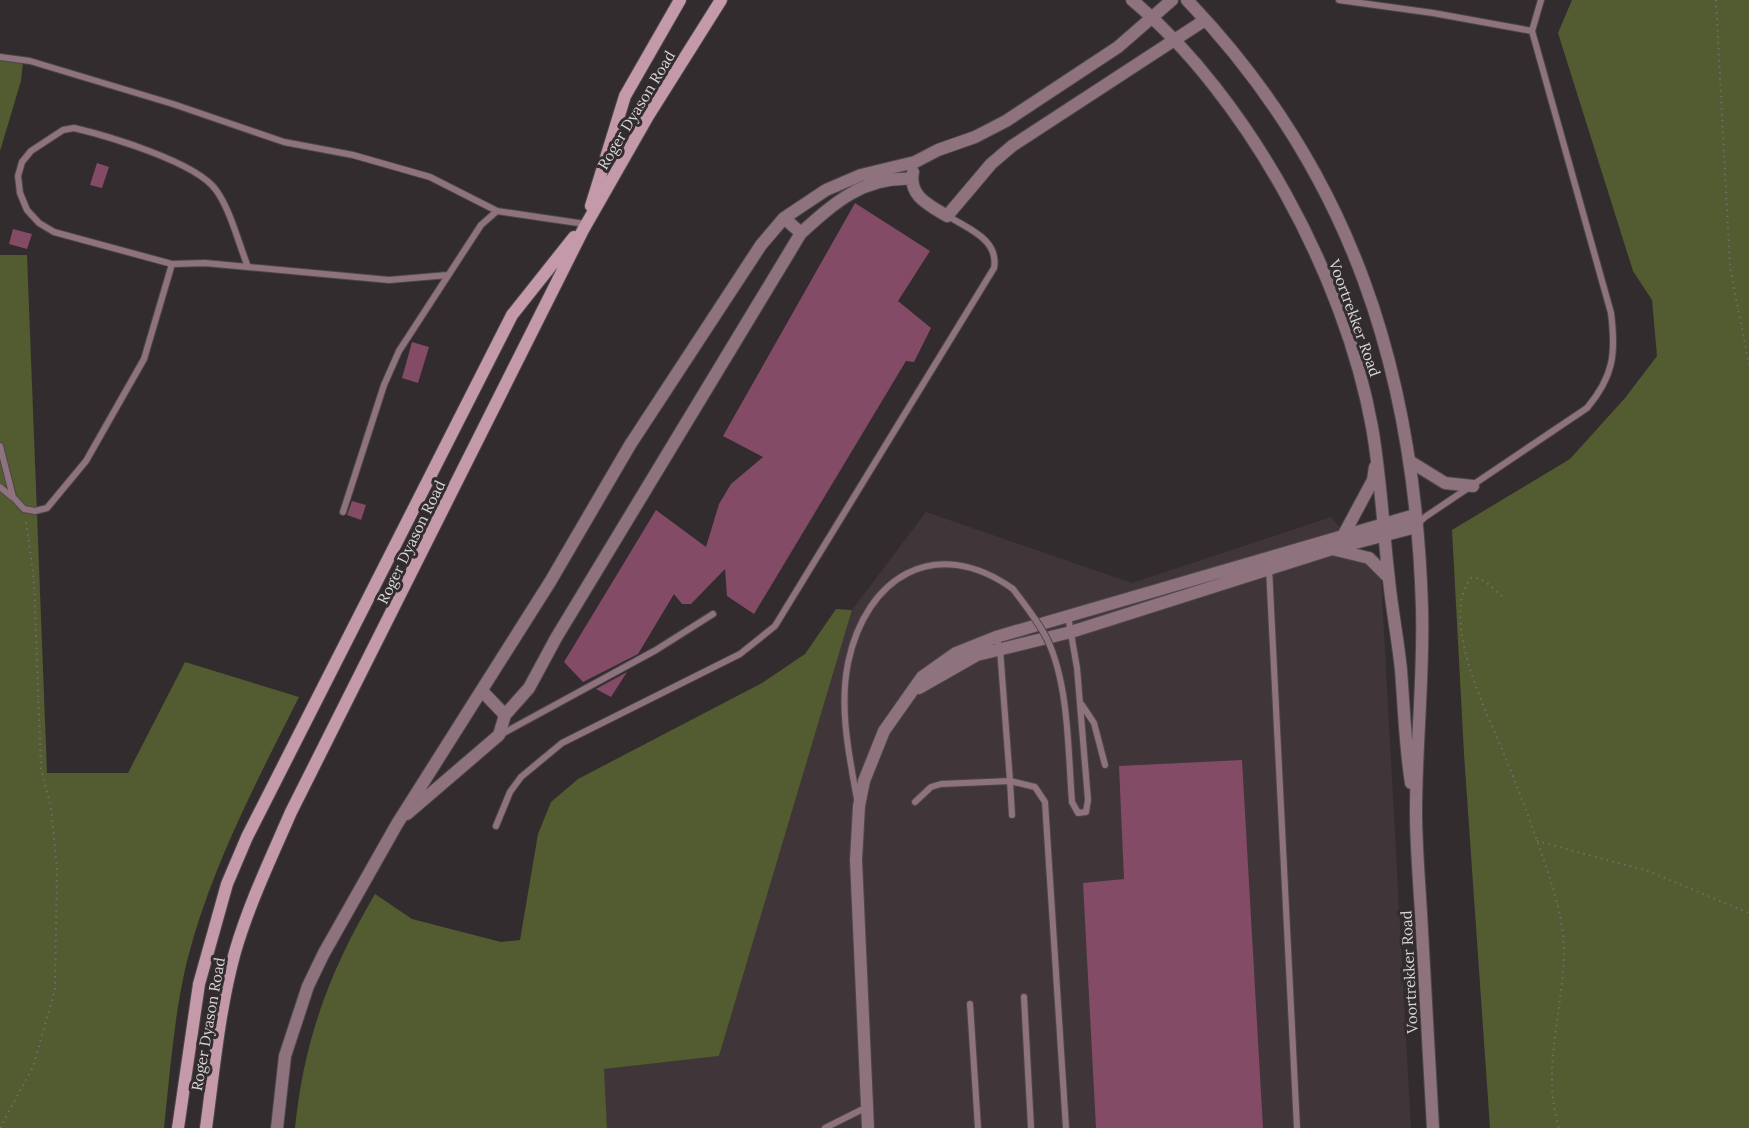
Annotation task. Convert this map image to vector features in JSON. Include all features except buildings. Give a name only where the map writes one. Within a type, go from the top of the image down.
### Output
[{"type":"main road","name":"Roger Dyason Road","points":[[178,1128],[199,984],[227,884],[247,837],[512,315],[585,224],[625,96],[680,0]]},
{"type":"main road","name":"Roger Dyason Road","points":[[206,1128],[222,1013],[235,953],[251,904],[291,812],[584,230],[648,116],[721,0]]},
{"type":"street","name":"Voortrekker Road","points":[[1132,0],[1153,17],[1231,108],[1263,154],[1295,211],[1322,267],[1360,372],[1377,458],[1401,668],[1406,747],[1416,813]]},
{"type":"street","points":[[277,1128],[285,1056],[308,986],[324,953],[397,824],[550,582],[630,445],[761,245],[784,218],[819,194],[861,175],[915,162],[938,150],[975,137],[1006,121],[1083,72],[1172,0]]},
{"type":"street","name":"Voortrekker Road","points":[[1186,0],[1240,58],[1299,142],[1333,205],[1366,283],[1391,367],[1411,462],[1418,519],[1422,609],[1416,813],[1433,1128]]},
{"type":"street","points":[[915,162],[912,179],[922,200],[947,216],[991,164],[1012,146],[1205,20]]},
{"type":"street","points":[[397,824],[499,735],[505,715],[533,681],[556,638],[801,233],[837,200],[852,192],[888,179],[912,179]]},
{"type":"street","points":[[784,218],[801,233]]},
{"type":"street","points":[[1344,534],[1373,480],[1377,458]]},
{"type":"street","points":[[1411,462],[1445,483],[1473,486]]},
{"type":"street","points":[[868,1128],[856,860],[859,806],[874,752],[884,731],[922,677],[941,662],[1068,616],[1269,563],[1332,549],[1418,519]]},
{"type":"street","points":[[998,643],[1071,632],[1269,563],[1344,534],[1385,529]]},
{"type":"street","points":[[1332,549],[1369,558],[1389,578]]},
{"type":"street","points":[[482,692],[505,715]]},
{"type":"lane","points":[[1340,0],[1433,13],[1532,31]]},
{"type":"lane","points":[[1418,519],[1473,486],[1587,408],[1603,389],[1611,367],[1615,341],[1611,313],[1532,31],[1541,0]]},
{"type":"lane","points":[[0,57],[30,61],[173,104],[292,144],[353,155],[430,177],[497,211],[585,224]]},
{"type":"lane","points":[[248,267],[222,200],[210,183],[193,170],[142,150],[74,128],[63,130],[26,156],[18,176],[20,194],[27,210],[39,223],[54,231],[171,264],[248,267],[388,280],[448,275]]},
{"type":"lane","points":[[343,512],[391,368],[406,338],[481,225],[497,211]]},
{"type":"lane","points":[[496,826],[510,792],[521,777],[562,743],[732,658],[763,638],[775,626],[994,268],[996,257],[991,244],[947,216]]},
{"type":"lane","points":[[0,487],[24,509],[35,511],[47,508],[86,461],[144,359],[171,264]]},
{"type":"lane","points":[[0,446],[13,498]]},
{"type":"lane","points":[[859,806],[847,736],[846,681],[856,638],[877,598],[905,575],[938,563],[955,563],[975,567],[1013,589],[1040,626],[1052,651],[1064,716],[1072,802],[1078,813],[1086,812],[1088,800],[1080,703],[1068,616]]},
{"type":"lane","points":[[1269,563],[1297,1128]]},
{"type":"lane","points":[[499,735],[656,650],[713,614]]},
{"type":"lane","points":[[998,643],[1012,815]]},
{"type":"lane","points":[[1080,703],[1094,723],[1105,765]]},
{"type":"lane","points":[[915,802],[931,787],[941,784],[1010,781],[1035,788],[1045,802],[1066,1128]]},
{"type":"lane","points":[[1024,997],[1031,1128]]},
{"type":"lane","points":[[970,1004],[978,1128]]},
{"type":"lane","points":[[825,1128],[867,1107]]},
{"type":"path","points":[[1716,0],[1730,267],[1749,365]]},
{"type":"path","points":[[0,1128],[33,1067],[55,989],[57,867],[51,808],[41,770],[34,580],[24,509]]},
{"type":"path","points":[[1502,596],[1477,577],[1471,578],[1459,604],[1466,649],[1481,704],[1503,753],[1537,841],[1563,925],[1561,994],[1550,1080],[1552,1108],[1559,1128]]},
{"type":"path","points":[[1537,841],[1648,871],[1749,913]]},
{"type":"shaded area","points":[[926,512],[1132,583],[1331,517],[1381,576],[1411,1128],[607,1128],[603,1069],[719,1056],[852,610]]},
{"type":"green space","points":[[1572,0],[1749,0],[1749,1128],[1490,1128],[1464,754],[1452,530],[1570,459],[1625,398],[1657,356],[1652,300],[1633,271],[1558,33]]},
{"type":"green space","points":[[0,55],[23,62],[21,81],[0,151]]},
{"type":"green space","points":[[0,255],[27,255],[47,773],[128,773],[185,662],[299,697],[236,826],[197,926],[179,1002],[164,1128],[0,1128]]},
{"type":"green space","points":[[836,609],[852,610],[719,1056],[604,1069],[607,1128],[295,1128],[299,1096],[312,1035],[332,978],[375,894],[412,919],[501,942],[520,940],[538,834],[551,802],[578,779],[762,683],[805,654]]}]
